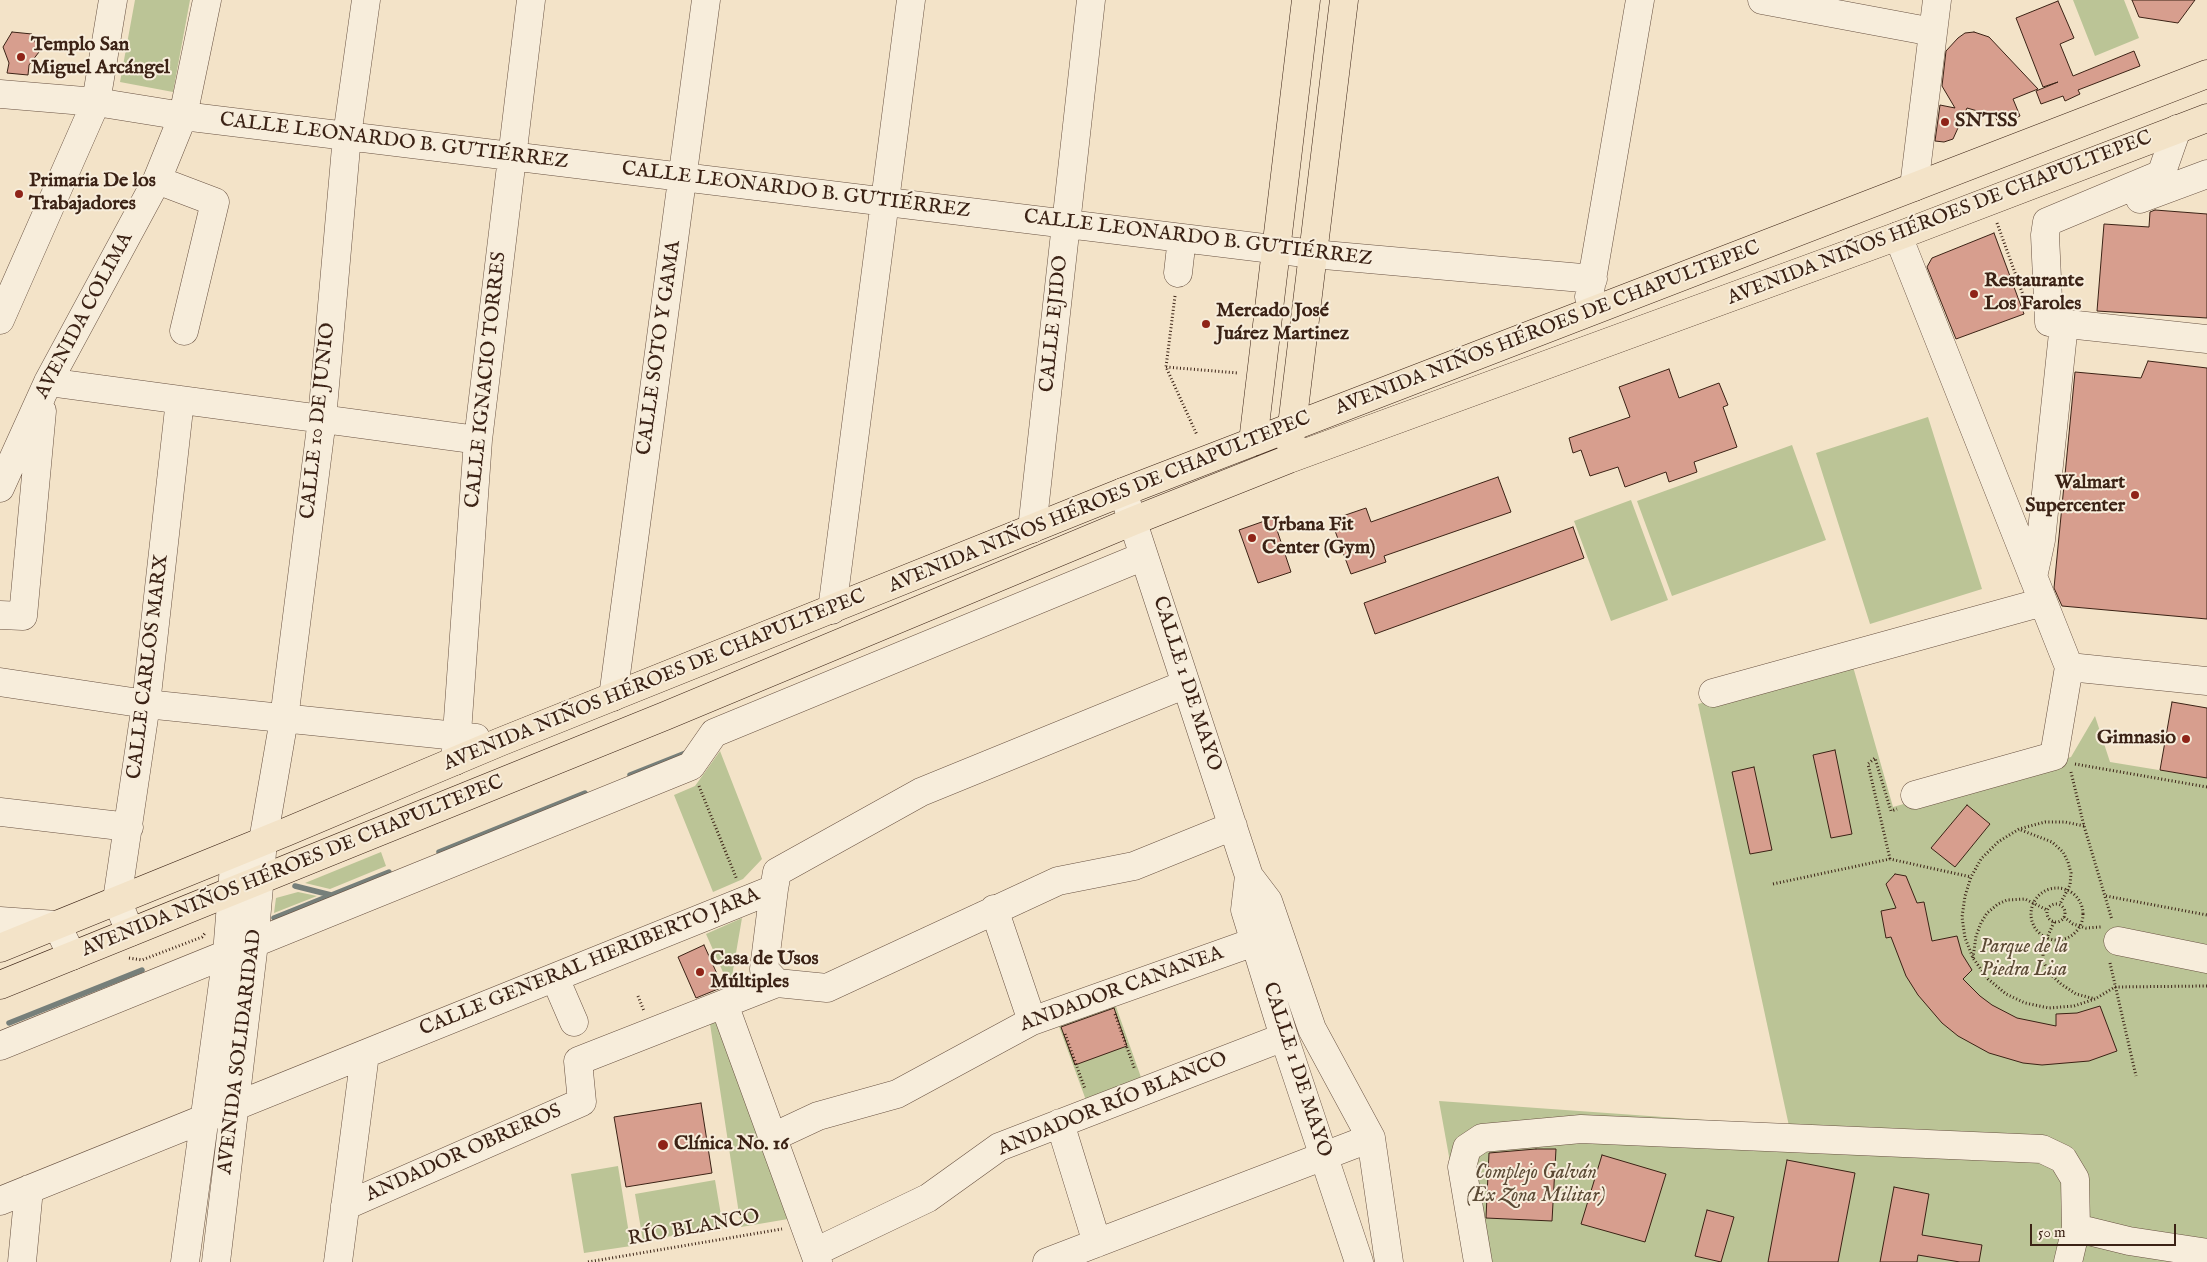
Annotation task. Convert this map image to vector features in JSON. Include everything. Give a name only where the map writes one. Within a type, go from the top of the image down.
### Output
[{"type":"main road","points":[[1253,442],[1305,10],[1342,13],[1291,428],[1289,459]]},
{"type":"main road","name":"AVENIDA NIÑOS HÉROES DE CHAPULTEPEC","points":[[0,948],[263,842],[457,748],[500,742],[1123,492],[2207,74]]},
{"type":"main road","points":[[1295,92],[1332,97]]},
{"type":"main road","name":"AVENIDA NIÑOS HÉROES DE CHAPULTEPEC","points":[[0,985],[666,716],[1133,521],[1289,459],[1898,236],[2207,118]]},
{"type":"street","points":[[0,320],[96,102],[113,0]]},
{"type":"street","name":"AVENIDA COLIMA","points":[[0,488],[46,386],[156,180],[183,116],[207,0]]},
{"type":"street","name":"CALLE 10 DE JUNIO","points":[[263,842],[284,719],[322,419],[347,136],[366,0]]},
{"type":"street","name":"CALLE IGNACIO TORRES","points":[[457,748],[478,440],[531,0]]},
{"type":"street","name":"CALLE SOTO Y GAMA","points":[[613,696],[706,0]]},
{"type":"street","points":[[832,610],[911,0]]},
{"type":"street","name":"CALLE EJIDO","points":[[1032,529],[1091,0]]},
{"type":"street","points":[[1586,314],[1640,0]]},
{"type":"street","points":[[1762,0],[1933,32]]},
{"type":"street","points":[[1914,187],[1937,0]]},
{"type":"street","name":"CALLE LEONARDO B. GUTIÉRREZ","points":[[0,94],[96,102],[183,116],[1275,250],[1592,279]]},
{"type":"street","points":[[2178,129],[2162,172],[2157,176],[2047,222],[2045,235],[2049,322],[2207,339]]},
{"type":"street","points":[[2045,235],[2207,174]]},
{"type":"street","points":[[156,180],[215,202],[184,331]]},
{"type":"street","points":[[1898,236],[2069,667],[2054,756],[1915,795]]},
{"type":"street","points":[[1178,273],[1182,238]]},
{"type":"street","points":[[2038,589],[2041,540],[2064,324]]},
{"type":"street","points":[[0,615],[23,616],[46,386],[180,400],[478,440]]},
{"type":"street","name":"CALLE CARLOS MARX","points":[[117,900],[146,704],[180,400]]},
{"type":"street","name":"CALLE 1 DE MAYO","points":[[1123,492],[1249,876],[1268,901],[1312,1029],[1371,1138],[1390,1262]]},
{"type":"street","points":[[0,1046],[691,766],[714,733],[1144,556]]},
{"type":"street","points":[[1713,692],[2038,589]]},
{"type":"street","points":[[2069,667],[2207,681]]},
{"type":"street","points":[[0,682],[146,704],[284,719],[457,748]]},
{"type":"street","name":"CALLE GENERAL HERIBERTO JARA","points":[[0,1201],[774,889],[777,872],[921,792],[1186,684]]},
{"type":"street","points":[[0,812],[129,827]]},
{"type":"street","points":[[816,1257],[724,1004],[777,983],[827,988],[1058,881],[1134,866],[1233,826]]},
{"type":"street","name":"AVENIDA SOLIDARIDAD","points":[[216,1262],[254,943],[263,842]]},
{"type":"street","name":"AVENIDA SOLIDARIDAD","points":[[186,1262],[227,954],[235,853]]},
{"type":"street","name":"CALLE 1 DE MAYO","points":[[1249,876],[1245,910],[1254,942],[1358,1262]]},
{"type":"street","points":[[774,889],[764,969],[777,983]]},
{"type":"street","points":[[117,900],[130,932]]},
{"type":"street","points":[[994,909],[1044,1016]]},
{"type":"street","points":[[0,921],[57,925],[72,956]]},
{"type":"street","points":[[2118,941],[2207,959]]},
{"type":"street","name":"ANDADOR CANANEA","points":[[773,1137],[818,1116],[896,1094],[1044,1016],[1254,942]]},
{"type":"street","points":[[555,978],[574,1022]]},
{"type":"street","name":"ANDADOR OBREROS","points":[[346,1206],[582,1102],[578,1061],[724,1004]]},
{"type":"street","name":"ANDADOR RÍO BLANCO","points":[[816,1257],[928,1198],[999,1146],[1284,1037]]},
{"type":"street","points":[[338,1262],[365,1054]]},
{"type":"street","points":[[1060,1123],[1097,1243]]},
{"type":"street","points":[[1478,1262],[1462,1167],[1467,1148],[1482,1138],[1581,1128],[2042,1149],[2063,1159],[2075,1179],[2076,1228],[2068,1262]]},
{"type":"street","points":[[1047,1262],[1371,1138]]},
{"type":"street","points":[[22,1262],[29,1189]]},
{"type":"street","points":[[2076,1228],[2129,1241],[2207,1253]]},
{"type":"path","points":[[1996,222],[2004,244]]},
{"type":"path","points":[[1178,273],[1166,367],[1196,436]]},
{"type":"path","points":[[1166,367],[1261,374]]},
{"type":"path","points":[[2064,917],[2073,924],[2086,928],[2100,927],[2113,923],[2084,826],[2068,763],[2207,787]]},
{"type":"path","points":[[691,766],[745,901]]},
{"type":"path","points":[[2084,826],[2064,822],[2044,822],[2019,829],[1998,842],[1981,859],[1971,877],[1964,896],[1962,916],[1965,938],[1973,958],[1988,979],[2006,994],[2026,1003],[2048,1008],[2074,1006],[2095,1000],[2115,988],[2207,986]]},
{"type":"path","points":[[2019,829],[2052,842],[2063,852],[2071,873],[2068,890],[2060,904]]},
{"type":"path","points":[[1773,884],[1890,859],[1971,877]]},
{"type":"path","points":[[2054,887],[2068,890],[2078,898],[2082,906],[2083,916],[2080,926],[2076,932],[2062,940],[2046,938],[2033,926],[2030,910],[2033,902],[2038,895],[2054,887]]},
{"type":"path","points":[[2106,896],[2207,915]]},
{"type":"path","points":[[1973,958],[1976,936],[1987,913],[2008,900],[2025,899],[2047,910]]},
{"type":"path","points":[[2054,922],[2047,916],[2047,910],[2054,904],[2060,904]]},
{"type":"path","points":[[2054,922],[2060,921],[2064,917],[2065,911],[2060,904]]},
{"type":"path","points":[[2054,922],[2043,947],[2043,961],[2049,973],[2060,984],[2076,994],[2095,1000]]},
{"type":"path","points":[[2118,941],[2109,958],[2136,1076]]},
{"type":"path","points":[[1108,994],[1143,1091]]},
{"type":"path","points":[[1044,1016],[1093,1111]]},
{"type":"path","name":"RÍO BLANCO","points":[[588,1262],[805,1225]]},
{"type":"green space","points":[[135,0],[190,0],[173,92],[120,82]]},
{"type":"green space","points":[[2073,0],[2124,0],[2139,38],[2095,56]]},
{"type":"green space","points":[[1928,417],[1982,589],[1870,624],[1816,453]]},
{"type":"green space","points":[[1792,445],[1826,540],[1672,596],[1637,501]]},
{"type":"green space","points":[[1631,500],[1668,600],[1611,621],[1574,521]]},
{"type":"green space","name":"Parque de la Piedra Lisa","points":[[1852,663],[1893,807],[2071,757],[2095,716],[2110,762],[2207,778],[2207,1262],[1468,1262],[1439,1101],[1789,1126],[1698,704]]},
{"type":"green space","points":[[720,751],[762,859],[743,879],[713,892],[674,795],[695,786]]},
{"type":"green space","points":[[381,852],[386,866],[330,889],[305,883]]},
{"type":"green space","points":[[298,892],[317,896],[274,913],[276,898]]},
{"type":"green space","points":[[742,918],[730,988],[706,934]]},
{"type":"green space","points":[[1114,1001],[1143,1083],[1087,1103],[1057,1021]]},
{"type":"green space","points":[[723,1019],[794,1218],[741,1227],[710,1024]]},
{"type":"green space","points":[[618,1166],[631,1246],[584,1253],[571,1174]]},
{"type":"green space","points":[[715,1180],[723,1227],[643,1241],[635,1194]]},
{"type":"building","points":[[2132,0],[2195,0],[2178,23],[2139,17]]},
{"type":"building","points":[[2058,1],[2074,38],[2060,44],[2073,76],[2134,51],[2140,66],[2078,90],[2080,94],[2065,101],[2063,96],[2041,104],[2036,91],[2058,82],[2043,87],[2016,18]]},
{"type":"building","name":"Templo San Miguel Arcángel","points":[[12,32],[32,34],[39,52],[29,65],[28,75],[7,73],[9,63],[3,47]]},
{"type":"building","points":[[1974,32],[1989,37],[2038,89],[2013,99],[2020,116],[1999,125],[1995,116],[1967,108],[1953,139],[1944,142],[1935,141],[1940,105],[1955,108],[1942,86],[1946,51],[1965,33]]},
{"type":"building","points":[[2155,210],[2207,214],[2207,318],[2097,311],[2104,224],[2149,227],[2150,212]]},
{"type":"building","name":"Restaurante Los Faroles","points":[[1994,233],[2024,314],[1956,339],[1927,267],[1932,258]]},
{"type":"building","name":"Walmart Supercenter","points":[[2148,361],[2207,368],[2207,619],[2062,606],[2054,588],[2075,372],[2141,378]]},
{"type":"building","points":[[1669,369],[1679,398],[1719,383],[1728,405],[1723,407],[1737,447],[1694,462],[1697,472],[1669,482],[1666,472],[1625,487],[1618,467],[1590,476],[1581,450],[1573,453],[1569,438],[1630,417],[1619,387]]},
{"type":"building","points":[[1498,477],[1511,512],[1384,556],[1386,562],[1351,574],[1331,520],[1366,508],[1371,522]]},
{"type":"building","points":[[1273,518],[1291,572],[1258,583],[1239,530]]},
{"type":"building","points":[[1573,527],[1584,558],[1375,634],[1364,603]]},
{"type":"building","name":"Gimnasio","points":[[2172,702],[2207,708],[2207,778],[2160,770]]},
{"type":"building","points":[[1835,750],[1852,834],[1831,838],[1813,755]]},
{"type":"building","points":[[1754,767],[1772,850],[1750,854],[1732,772]]},
{"type":"building","points":[[1967,805],[1990,824],[1955,867],[1931,848]]},
{"type":"building","points":[[1895,874],[1906,876],[1917,903],[1924,902],[1932,941],[1957,936],[1962,954],[1972,970],[1963,979],[1980,996],[1992,1005],[2017,1018],[2056,1026],[2056,1014],[2077,1013],[2100,1006],[2117,1051],[2089,1061],[2042,1065],[2023,1063],[1989,1053],[1958,1036],[1942,1023],[1918,995],[1906,976],[1891,937],[1886,938],[1881,911],[1896,908],[1886,884]]},
{"type":"building","name":"Casa de Usos Múltiples","points":[[704,945],[723,987],[696,998],[678,957]]},
{"type":"building","points":[[1114,1008],[1127,1046],[1075,1065],[1061,1027]]},
{"type":"building","name":"Clínica No. 16","points":[[701,1103],[712,1173],[626,1187],[614,1117]]},
{"type":"building","points":[[1556,1149],[1552,1221],[1486,1218],[1489,1153]]},
{"type":"building","points":[[1602,1155],[1666,1174],[1645,1242],[1581,1224]]},
{"type":"building","points":[[1787,1160],[1855,1173],[1838,1262],[1768,1262]]},
{"type":"building","points":[[1894,1187],[1929,1194],[1922,1235],[1982,1245],[1979,1262],[1960,1262],[1918,1255],[1917,1262],[1880,1262]]},
{"type":"building","points":[[1707,1210],[1734,1217],[1721,1262],[1695,1256]]},
{"type":"waterway","points":[[630,775],[688,752]]},
{"type":"waterway","points":[[439,852],[585,793]]},
{"type":"waterway","points":[[274,918],[389,872]]},
{"type":"waterway","points":[[295,886],[331,895]]},
{"type":"waterway","points":[[9,1023],[142,970]]},
{"type":"place","name":"Templo San Miguel Arcángel","points":[[21,57]]},
{"type":"place","name":"SNTSS","points":[[1945,122]]},
{"type":"place","name":"Primaria De los Trabajadores","points":[[19,194]]},
{"type":"place","name":"Restaurante Los Faroles","points":[[1974,294]]},
{"type":"place","name":"Mercado José Juárez Martinez","points":[[1206,324]]},
{"type":"place","name":"Walmart Supercenter","points":[[2135,495]]},
{"type":"place","name":"Urbana Fit Center (Gym)","points":[[1252,538]]},
{"type":"place","name":"Gimnasio","points":[[2186,739]]},
{"type":"place","name":"Casa de Usos Múltiples","points":[[700,972]]},
{"type":"place","name":"Clínica No. 16","points":[[663,1145]]},
{"type":"park label","name":"Complejo Galván (Ex Zona Militar)","points":[[1536,1186]]}]
